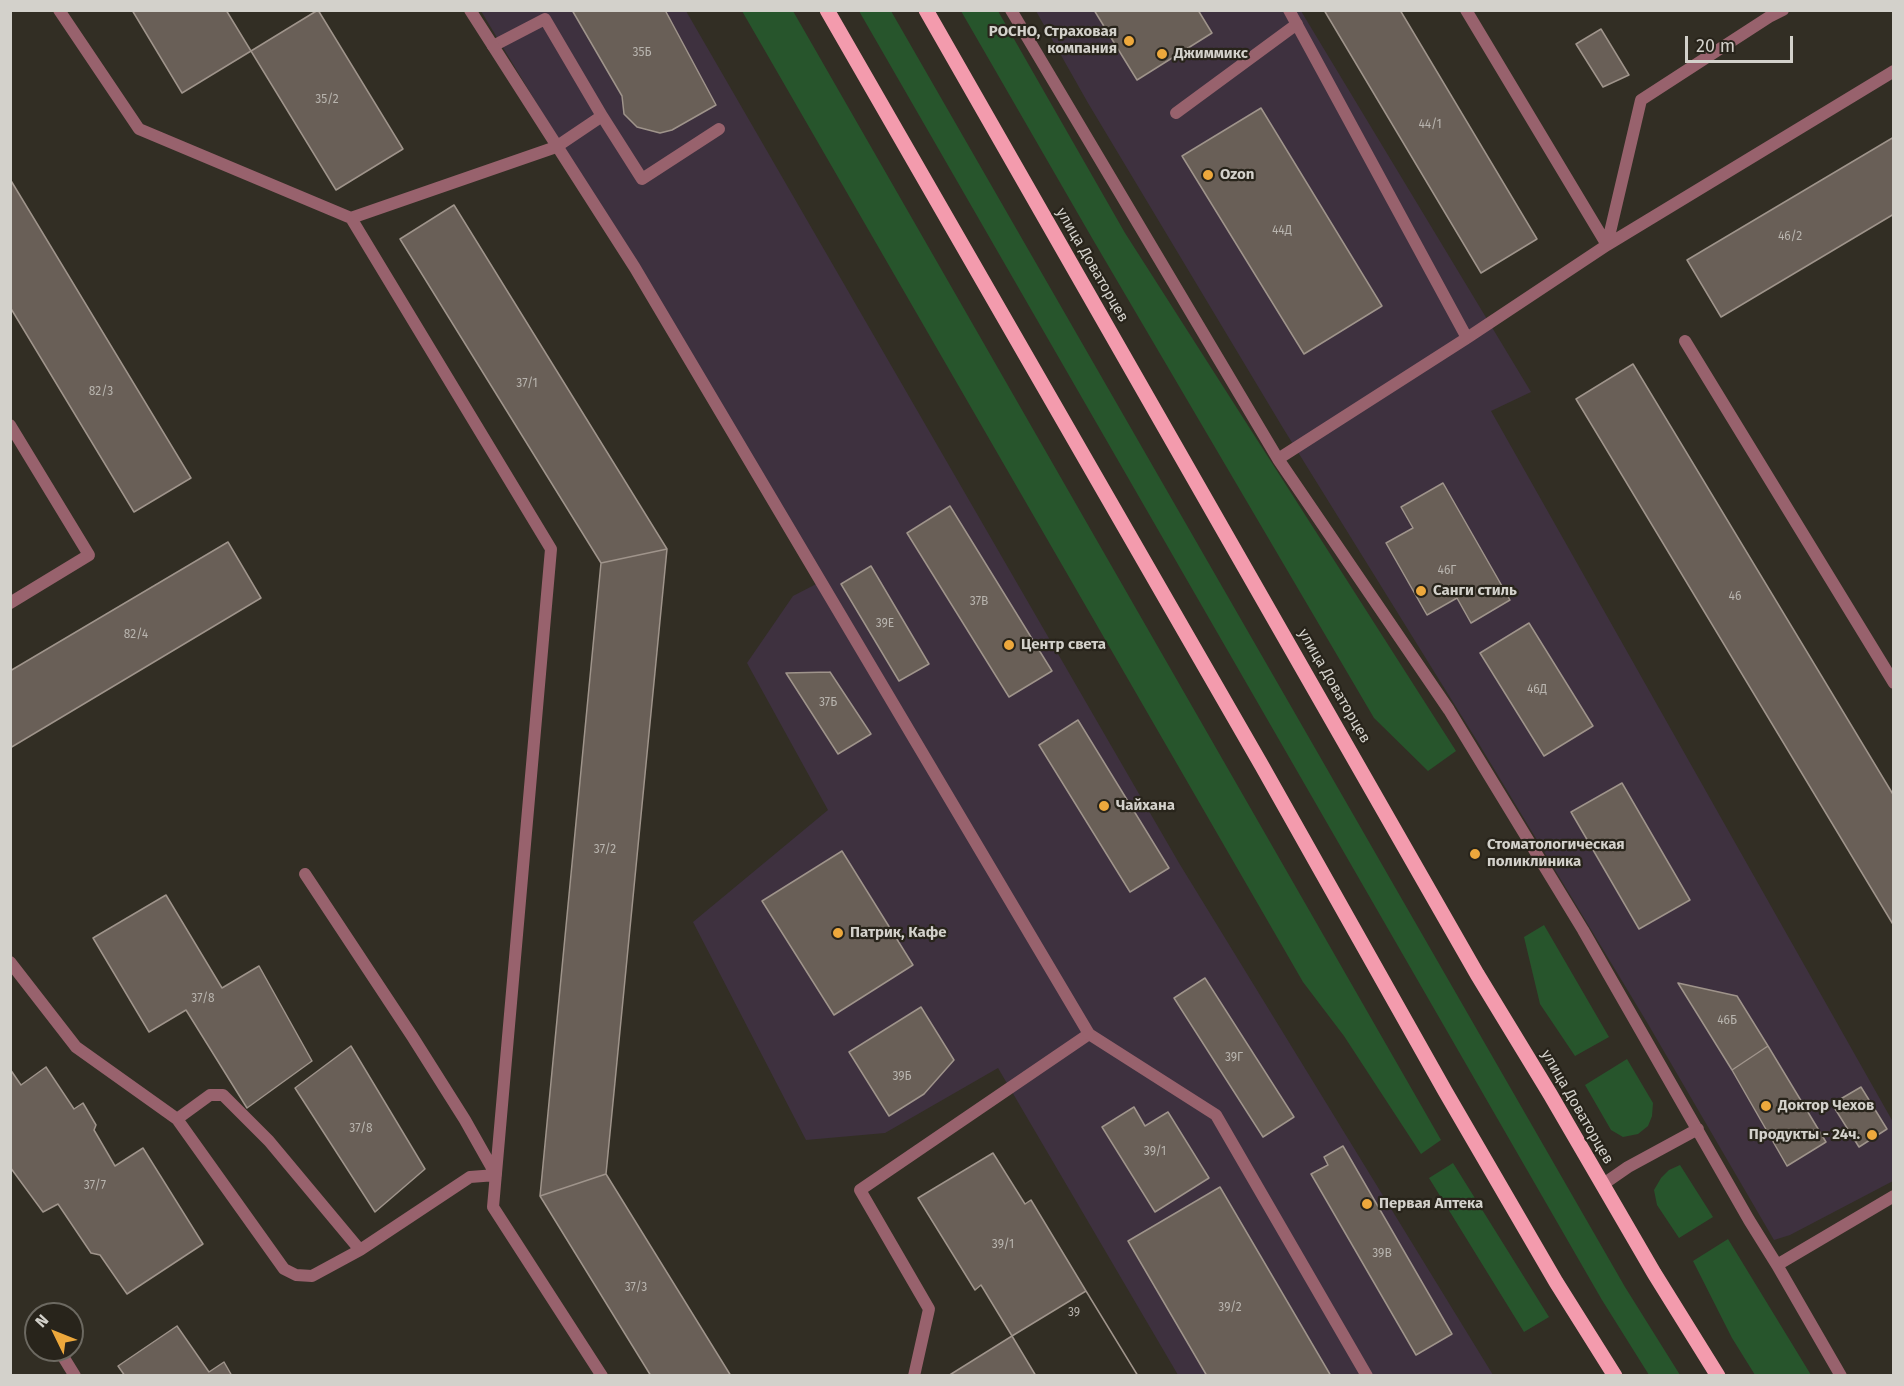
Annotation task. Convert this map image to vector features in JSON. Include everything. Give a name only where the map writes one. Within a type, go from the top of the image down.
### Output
[{"type":"main road","points":[[827,10],[1463,1121],[1556,1282],[1615,1376]]},
{"type":"main road","name":"улица Доваторцев","points":[[926,10],[1477,974],[1654,1273],[1718,1376]]},
{"type":"street","points":[[59,10],[139,129],[351,218],[550,549],[493,1207],[602,1376]]},
{"type":"street","points":[[470,10],[635,267],[1089,1034],[1216,1115],[1367,1376]]},
{"type":"street","points":[[1011,10],[1278,459],[1449,710],[1583,930],[1841,1376]]},
{"type":"street","points":[[1289,10],[1467,338]]},
{"type":"street","points":[[1466,10],[1607,245]]},
{"type":"street","points":[[1607,245],[1641,100],[1783,10]]},
{"type":"street","points":[[493,46],[544,19],[642,179],[719,129]]},
{"type":"street","points":[[1176,113],[1297,24]]},
{"type":"street","points":[[1278,459],[1607,245],[1893,71]]},
{"type":"street","points":[[351,218],[556,147],[602,116]]},
{"type":"street","points":[[1685,341],[1893,683]]},
{"type":"street","points":[[10,425],[89,555],[10,603]]},
{"type":"street","points":[[304,874],[412,1036],[465,1120],[496,1175]]},
{"type":"street","points":[[10,962],[76,1047],[177,1119],[284,1269],[296,1275],[312,1276],[360,1250],[470,1177],[496,1175]]},
{"type":"street","points":[[914,1376],[929,1309],[860,1190],[1089,1034]]},
{"type":"street","points":[[177,1119],[210,1095],[224,1095],[269,1141],[360,1250]]},
{"type":"street","points":[[1602,1185],[1628,1167],[1698,1129]]},
{"type":"street","points":[[1777,1264],[1892,1201]]},
{"type":"street","points":[[66,1362],[75,1376]]},
{"type":"shaded area","points":[[481,11],[686,11],[1179,863],[1493,1375],[1178,1375],[998,1068],[885,1133],[806,1140],[693,922],[828,810],[747,663],[793,596],[824,580]]},
{"type":"shaded area","points":[[1036,11],[1301,11],[1531,392],[1491,411],[1893,1122],[1893,1181],[1790,1235],[1774,1240],[1648,1024],[1479,744],[1283,428],[1088,103]]},
{"type":"green space","points":[[742,11],[793,11],[1441,1140],[1421,1154],[1344,1036],[1303,982]]},
{"type":"green space","points":[[859,11],[891,11],[1625,1287],[1680,1375],[1649,1375],[1602,1300]]},
{"type":"green space","points":[[961,11],[998,11],[1125,233],[1456,751],[1428,771],[1374,718]]},
{"type":"green space","points":[[1544,925],[1609,1037],[1575,1056],[1540,1004],[1524,937]]},
{"type":"green space","points":[[1627,1059],[1653,1103],[1648,1126],[1638,1134],[1623,1137],[1611,1130],[1585,1085]]},
{"type":"green space","points":[[1453,1163],[1549,1317],[1524,1332],[1429,1178]]},
{"type":"green space","points":[[1680,1165],[1713,1217],[1679,1238],[1657,1205],[1654,1190],[1669,1170]]},
{"type":"green space","points":[[1728,1239],[1811,1375],[1755,1375],[1732,1338],[1693,1261]]},
{"type":"building","points":[[132,10],[226,10],[251,51],[182,93]]},
{"type":"building","points":[[318,10],[403,149],[336,190],[251,51]]},
{"type":"building","points":[[572,10],[665,10],[716,105],[672,130],[660,133],[637,127],[624,114],[622,96]]},
{"type":"building","points":[[1094,10],[1198,10],[1212,33],[1137,80]]},
{"type":"building","points":[[1324,10],[1400,10],[1537,239],[1481,273]]},
{"type":"building","points":[[1601,29],[1629,75],[1603,87],[1576,44]]},
{"type":"building","points":[[1261,108],[1382,306],[1304,354],[1182,156]]},
{"type":"building","points":[[1894,137],[1894,214],[1721,317],[1687,260]]},
{"type":"building","points":[[10,179],[191,478],[134,512],[10,307]]},
{"type":"building","points":[[454,205],[667,549],[601,563],[400,239]]},
{"type":"building","points":[[1633,364],[1894,796],[1894,926],[1576,399]]},
{"type":"building","points":[[1443,483],[1510,600],[1471,623],[1457,598],[1427,615],[1386,543],[1413,528],[1401,507]]},
{"type":"building","points":[[950,506],[1052,671],[1009,697],[907,533]]},
{"type":"building","points":[[228,542],[261,598],[10,748],[10,671]]},
{"type":"building","points":[[667,549],[606,1174],[540,1196],[601,563]]},
{"type":"building","points":[[871,566],[929,664],[899,681],[841,584]]},
{"type":"building","points":[[1529,623],[1593,726],[1544,756],[1480,653]]},
{"type":"building","points":[[830,672],[871,734],[838,754],[786,673]]},
{"type":"building","name":"Чайхана","points":[[1078,720],[1169,868],[1130,892],[1039,745]]},
{"type":"building","points":[[1622,783],[1690,900],[1639,929],[1571,812]]},
{"type":"building","name":"Патрик, Кафе","points":[[842,851],[913,965],[834,1015],[762,901]]},
{"type":"building","points":[[166,895],[222,988],[259,966],[312,1061],[247,1108],[186,1010],[149,1032],[93,938]]},
{"type":"building","points":[[1205,978],[1294,1117],[1263,1137],[1174,998]]},
{"type":"building","points":[[1678,983],[1737,996],[1768,1046],[1732,1070]]},
{"type":"building","points":[[921,1007],[954,1060],[924,1094],[889,1116],[849,1052]]},
{"type":"building","points":[[351,1046],[425,1169],[375,1212],[295,1088]]},
{"type":"building","points":[[1768,1046],[1826,1142],[1787,1166],[1732,1070]]},
{"type":"building","points":[[46,1067],[74,1109],[83,1103],[96,1125],[94,1130],[115,1166],[143,1148],[203,1244],[127,1294],[100,1255],[91,1253],[58,1204],[43,1212],[10,1167],[10,1069],[21,1085]]},
{"type":"building","points":[[1861,1087],[1887,1129],[1859,1147],[1832,1104]]},
{"type":"building","points":[[1134,1107],[1145,1126],[1168,1112],[1209,1178],[1155,1212],[1102,1127]]},
{"type":"building","points":[[1343,1146],[1452,1334],[1416,1355],[1311,1174],[1328,1165],[1324,1157]]},
{"type":"building","points":[[993,1153],[1025,1204],[1031,1200],[1086,1291],[1012,1336],[981,1285],[975,1290],[918,1198]]},
{"type":"building","points":[[606,1174],[731,1376],[651,1376],[540,1196]]},
{"type":"building","points":[[1220,1187],[1331,1376],[1207,1376],[1128,1241]]},
{"type":"building","points":[[1086,1291],[1138,1376],[1036,1376],[1012,1336]]},
{"type":"building","points":[[1086,1291],[1138,1376],[948,1376],[1012,1336]]},
{"type":"building","points":[[177,1326],[209,1372],[224,1362],[232,1376],[125,1376],[118,1366]]},
{"type":"place","name":"РОСНО, Страховая компания","points":[[1129,41]]},
{"type":"place","name":"Джиммикс","points":[[1162,54]]},
{"type":"place","name":"Ozon","points":[[1208,175]]},
{"type":"place","name":"Санги стиль","points":[[1421,591]]},
{"type":"place","name":"Центр света","points":[[1009,645]]},
{"type":"place","name":"Чайхана","points":[[1104,806]]},
{"type":"place","name":"Стоматологическая поликлиника","points":[[1475,854]]},
{"type":"place","name":"Патрик, Кафе","points":[[838,933]]},
{"type":"place","name":"Доктор Чехов","points":[[1766,1106]]},
{"type":"place","name":"Продукты - 24ч.","points":[[1872,1135]]},
{"type":"place","name":"Первая Аптека","points":[[1367,1204]]}]
